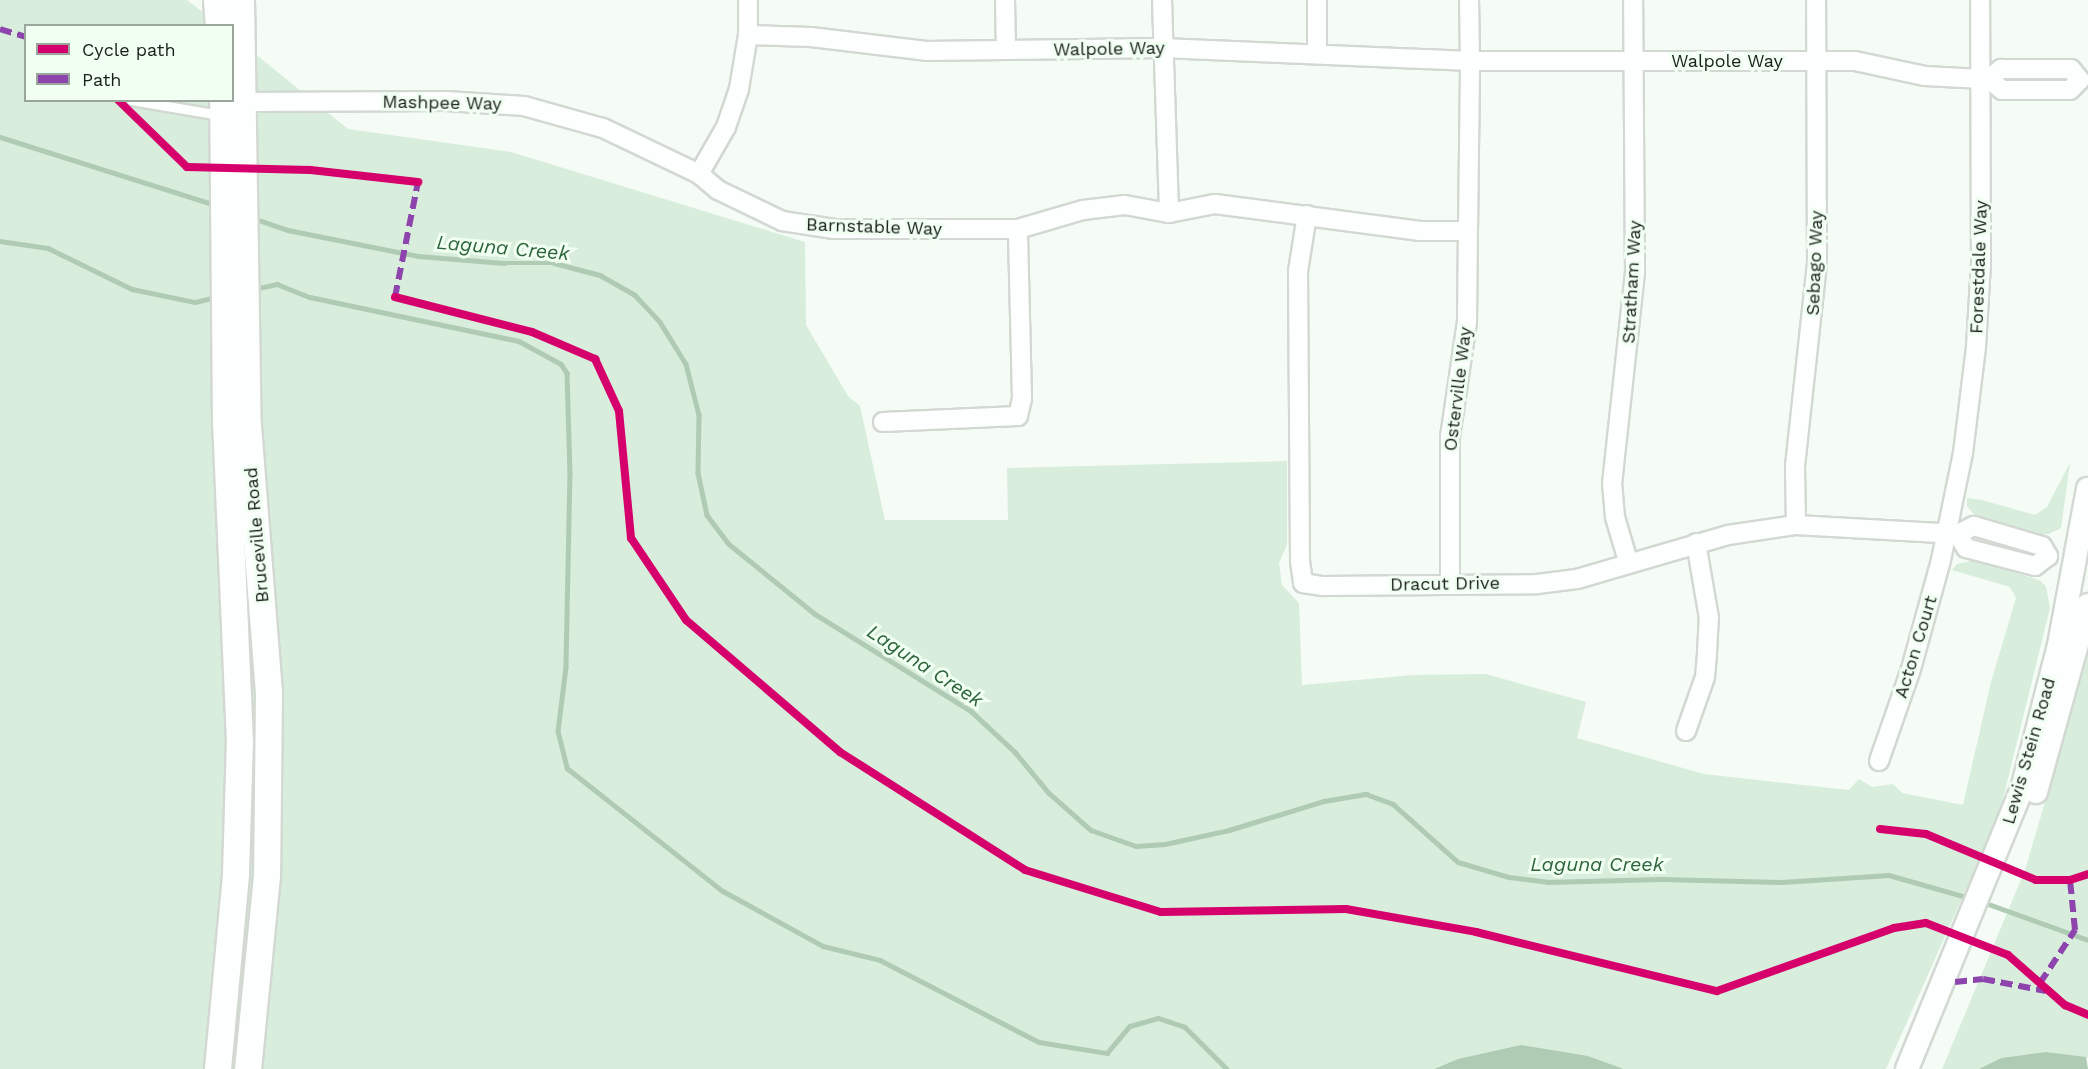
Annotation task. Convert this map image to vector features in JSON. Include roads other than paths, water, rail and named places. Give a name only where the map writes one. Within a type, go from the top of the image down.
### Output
[{"type":"main road","points":[[217,0],[219,24]]},
{"type":"main road","name":"Bruceville Road","points":[[234,67],[241,0]]},
{"type":"main road","name":"Bruceville Road","points":[[218,1069],[236,874],[240,742],[234,149],[230,106]]},
{"type":"main road","name":"Bruceville Road","points":[[235,321],[248,426],[269,693],[267,876],[248,1069]]},
{"type":"street","points":[[699,174],[726,127],[739,89],[748,35],[748,0]]},
{"type":"street","points":[[1005,0],[1006,50]]},
{"type":"street","points":[[1162,0],[1169,213],[1215,204],[1420,231],[1468,231],[1469,0]]},
{"type":"street","points":[[1317,0],[1317,52]]},
{"type":"street","name":"Stratham Way","points":[[1628,561],[1615,517],[1612,484],[1614,438],[1632,329],[1635,271],[1633,0]]},
{"type":"street","name":"Sebago Way","points":[[1796,525],[1795,466],[1814,318],[1816,0]]},
{"type":"street","name":"Forestdale Way","points":[[1953,533],[1976,347],[1981,263],[1985,79],[1980,0]]},
{"type":"street","name":"Walpole Way","points":[[748,35],[847,40],[926,51],[1162,48],[1317,52],[1470,61],[1855,61],[1925,76],[1985,79],[2002,90],[2070,90],[2084,80]]},
{"type":"street","name":"Mashpee Way","points":[[230,106],[456,101],[524,106],[603,128],[699,174]]},
{"type":"street","name":"Barnstable Way","points":[[699,174],[753,209],[805,226],[1018,229],[1083,210],[1125,205],[1169,213]]},
{"type":"street","name":"Dracut Drive","points":[[1307,216],[1298,271],[1303,583],[1323,586],[1449,583],[1537,584],[1577,579],[1628,561],[1696,543],[1796,525],[1953,533]]},
{"type":"street","points":[[883,422],[1018,416],[1022,398],[1018,229]]},
{"type":"street","name":"Osterville Way","points":[[1449,583],[1450,437],[1467,322],[1468,231]]},
{"type":"street","name":"Lewis Stein Road","points":[[2012,834],[2081,560],[2088,489]]},
{"type":"street","points":[[1953,533],[1966,548],[2035,566],[2048,556],[2081,560]]},
{"type":"street","name":"Acton Court","points":[[1879,761],[1911,669],[1953,533]]},
{"type":"street","points":[[1686,731],[1705,677],[1709,618],[1696,543]]},
{"type":"street","name":"Lewis Stein Road","points":[[1915,1065],[2012,834],[2036,794],[2088,605]]},
{"type":"lane","points":[[164,102],[230,106]]},
{"type":"waterway","name":"Laguna Creek","points":[[0,137],[216,205]]},
{"type":"waterway","name":"Laguna Creek","points":[[253,218],[288,230],[418,256],[504,263],[554,263],[600,275],[635,295],[660,322],[686,364],[699,415],[698,473],[707,515],[729,544],[815,614],[971,711],[1015,752],[1049,793],[1091,830],[1136,846],[1165,844],[1229,830],[1324,801],[1366,794],[1393,804],[1458,862],[1509,877],[1547,882],[1662,879],[1782,882],[1889,875],[1970,898]]},
{"type":"waterway","name":"Laguna Creek","points":[[0,241],[48,248],[132,289],[195,302],[216,297]]},
{"type":"waterway","name":"Laguna Creek","points":[[254,289],[277,284],[310,297],[519,341],[561,364],[567,373],[570,472],[566,667],[558,731],[567,768],[723,891],[823,946],[880,960],[1039,1042],[1107,1053],[1130,1026],[1158,1018],[1185,1027],[1227,1069]]},
{"type":"waterway","name":"Laguna Creek","points":[[1983,902],[2088,940]]}]
